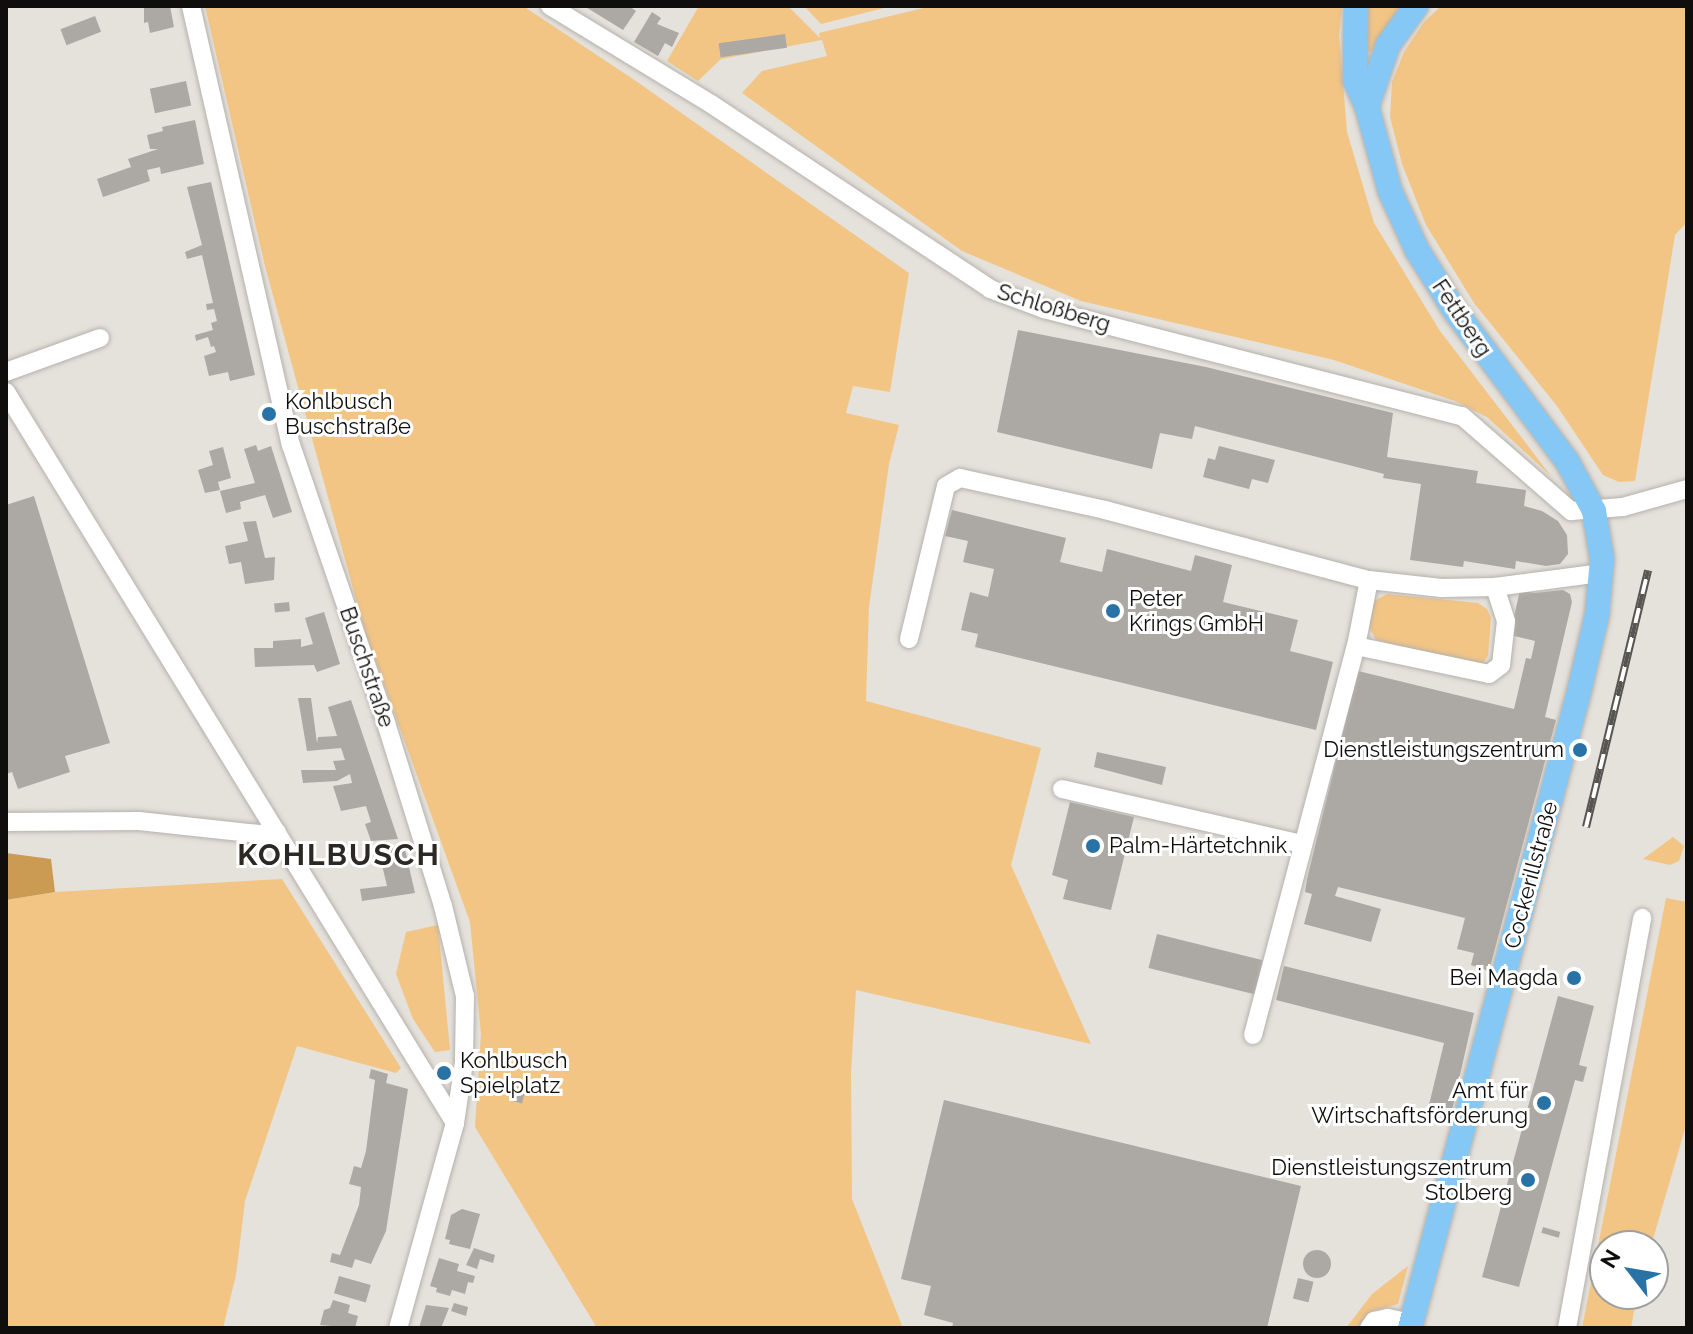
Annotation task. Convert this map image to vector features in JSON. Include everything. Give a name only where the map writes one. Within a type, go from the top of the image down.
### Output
[{"type":"main road","name":"Fettberg","points":[[1356,6],[1355,80],[1367,107],[1386,179],[1417,250],[1504,381],[1567,461],[1594,511]]},
{"type":"main road","points":[[1367,107],[1388,45],[1416,6]]},
{"type":"main road","name":"Cockerillstraße","points":[[1410,1326],[1447,1154],[1579,692],[1597,615],[1602,573],[1594,511]]},
{"type":"street","name":"Buschstraße","points":[[191,6],[291,445],[386,723],[443,906],[465,996],[464,1062],[455,1123],[398,1328]]},
{"type":"street","name":"Schloßberg","points":[[550,6],[711,104],[990,289],[1044,309],[1462,416],[1571,511],[1594,511]]},
{"type":"street","points":[[6,372],[100,338]]},
{"type":"street","points":[[6,392],[455,1123]]},
{"type":"street","points":[[909,639],[946,486],[960,478],[1192,531],[1369,580],[1442,588],[1495,587],[1602,573]]},
{"type":"street","points":[[1594,511],[1687,489]]},
{"type":"street","points":[[1253,1035],[1356,646],[1369,580]]},
{"type":"street","points":[[1356,646],[1489,674],[1501,665],[1506,621],[1495,587]]},
{"type":"street","points":[[1062,789],[1303,844]]},
{"type":"street","points":[[6,822],[139,821],[259,834],[277,832]]},
{"type":"street","points":[[1567,1328],[1642,918]]},
{"type":"street","points":[[1369,1328],[1374,1321],[1388,1318],[1410,1326]]},
{"type":"shaded area","points":[[205,6],[523,6],[633,79],[909,273],[890,392],[853,386],[846,413],[899,425],[889,464],[869,607],[866,701],[1041,748],[1011,865],[1091,1044],[856,990],[851,1073],[852,1199],[903,1328],[597,1328],[475,1127],[481,1034],[470,922],[364,629],[265,266]]},
{"type":"shaded area","points":[[699,6],[788,6],[820,38],[819,33],[932,6],[1342,6],[1339,35],[1347,132],[1374,223],[1440,331],[1551,476],[1487,417],[1455,401],[1334,360],[1081,301],[962,251],[742,93],[762,71],[827,56],[822,40],[721,59],[698,81],[667,61]]},
{"type":"shaded area","points":[[804,6],[892,6],[821,24]]},
{"type":"shaded area","points":[[1367,6],[1400,6],[1371,52],[1366,51]]},
{"type":"shaded area","points":[[1441,6],[1687,6],[1687,222],[1675,235],[1635,481],[1619,482],[1603,475],[1557,406],[1474,303],[1426,225],[1402,164],[1390,117],[1392,82],[1404,52],[1424,22]]},
{"type":"shaded area","points":[[1387,594],[1478,603],[1487,609],[1491,618],[1488,656],[1483,663],[1476,664],[1376,640],[1369,627],[1374,601]]},
{"type":"shaded area","points":[[1673,837],[1684,846],[1679,861],[1670,865],[1643,859]]},
{"type":"shaded area","points":[[6,853],[51,859],[55,892],[6,900]]},
{"type":"shaded area","points":[[282,879],[401,1068],[396,1073],[297,1046],[245,1201],[236,1275],[223,1328],[6,1328],[6,900],[55,892]]},
{"type":"shaded area","points":[[1666,898],[1687,902],[1687,1122],[1656,1230],[1601,1230]]},
{"type":"shaded area","points":[[438,925],[450,1050],[435,1052],[413,1019],[396,974],[406,932]]},
{"type":"shaded area","points":[[1408,1266],[1398,1304],[1373,1311],[1360,1328],[1346,1328],[1372,1294]]},
{"type":"shaded area","points":[[1589,1292],[1589,1310],[1634,1310],[1631,1328],[1582,1328]]},
{"type":"building","points":[[144,6],[170,6],[174,27],[150,33],[148,22],[144,23]]},
{"type":"building","points":[[584,6],[629,6],[636,11],[623,30]]},
{"type":"building","points":[[652,12],[661,18],[657,24],[679,33],[672,47],[665,43],[658,56],[634,42]]},
{"type":"building","points":[[95,16],[101,32],[67,45],[60,29]]},
{"type":"building","points":[[785,34],[787,48],[721,57],[719,43]]},
{"type":"building","points":[[186,81],[191,105],[155,113],[150,89]]},
{"type":"building","points":[[195,120],[204,164],[161,174],[160,167],[147,170],[150,181],[103,197],[97,179],[131,167],[128,159],[158,149],[150,149],[147,135],[163,131],[162,127]]},
{"type":"building","points":[[211,182],[255,375],[230,381],[228,372],[209,376],[204,356],[216,352],[214,346],[211,347],[208,337],[196,341],[195,335],[213,330],[211,323],[217,321],[214,309],[207,310],[206,304],[213,303],[202,255],[187,259],[185,252],[202,245],[187,187]]},
{"type":"building","points":[[1018,330],[1206,367],[1393,413],[1387,457],[1478,471],[1476,483],[1526,490],[1524,506],[1542,511],[1558,521],[1567,535],[1568,554],[1560,564],[1546,566],[1516,561],[1515,569],[1464,561],[1463,567],[1410,560],[1421,484],[1383,478],[1384,474],[1195,426],[1192,439],[1160,433],[1152,469],[997,432]]},
{"type":"building","points":[[256,445],[258,451],[271,446],[292,512],[273,518],[265,495],[240,502],[241,509],[226,513],[220,491],[255,483],[244,449]]},
{"type":"building","points":[[1219,446],[1275,460],[1268,483],[1252,479],[1249,489],[1203,477],[1208,458],[1215,460]]},
{"type":"building","points":[[223,447],[231,478],[218,482],[220,490],[205,493],[198,470],[213,465],[209,451]]},
{"type":"building","points":[[34,496],[110,743],[65,756],[70,772],[18,789],[12,772],[6,774],[6,505]]},
{"type":"building","name":"Peter Krings GmbH","points":[[952,510],[1066,538],[1060,562],[1102,572],[1107,549],[1191,571],[1195,555],[1232,565],[1223,602],[1298,620],[1290,651],[1333,662],[1316,730],[975,647],[978,634],[961,630],[970,592],[988,597],[994,569],[963,562],[968,541],[945,536]]},
{"type":"building","points":[[256,521],[265,558],[275,557],[274,580],[245,584],[241,562],[229,564],[225,546],[248,541],[243,522]]},
{"type":"building","points":[[1520,590],[1534,593],[1563,590],[1570,594],[1572,602],[1545,717],[1556,720],[1489,971],[1471,965],[1474,953],[1457,949],[1465,918],[1338,887],[1335,896],[1381,909],[1371,942],[1304,924],[1312,894],[1305,892],[1307,879],[1358,671],[1514,709],[1526,658],[1531,659],[1535,641],[1510,635]]},
{"type":"building","points":[[289,602],[290,611],[275,613],[274,604]]},
{"type":"building","points":[[324,612],[340,664],[317,672],[314,665],[255,667],[254,648],[273,648],[273,641],[301,639],[301,647],[313,644],[305,618]]},
{"type":"building","points":[[298,698],[311,698],[317,743],[318,737],[337,736],[328,707],[351,700],[398,839],[371,841],[365,824],[371,822],[366,806],[341,811],[333,786],[352,783],[350,774],[337,781],[303,783],[301,770],[336,770],[333,761],[345,760],[341,748],[307,751]]},
{"type":"building","points":[[1097,752],[1166,767],[1162,785],[1094,767]]},
{"type":"building","name":"Palm-Härtetchnik","points":[[1070,802],[1134,817],[1111,910],[1063,899],[1068,880],[1052,875]]},
{"type":"building","points":[[404,845],[415,893],[362,901],[360,889],[387,886],[382,865],[377,867],[378,852]]},
{"type":"building","points":[[1157,934],[1263,960],[1254,994],[1149,968]]},
{"type":"building","points":[[1284,966],[1474,1013],[1451,1115],[1428,1109],[1444,1043],[1276,1000]]},
{"type":"building","name":"Dienstleistungszentrum Stolberg","points":[[1558,996],[1594,1006],[1579,1065],[1587,1067],[1583,1082],[1575,1080],[1519,1287],[1482,1277]]},
{"type":"building","points":[[371,1069],[388,1074],[386,1083],[408,1089],[386,1231],[371,1264],[355,1259],[352,1268],[330,1262],[332,1253],[340,1255],[359,1205],[361,1187],[349,1184],[354,1166],[361,1168],[366,1151],[375,1080],[369,1078]]},
{"type":"building","points":[[514,1086],[526,1089],[522,1103],[510,1101]]},
{"type":"building","points":[[944,1100],[1301,1186],[1267,1328],[952,1328],[953,1323],[924,1315],[931,1286],[901,1279]]},
{"type":"building","points":[[462,1209],[480,1214],[470,1249],[449,1244],[450,1240],[445,1239],[451,1215]]},
{"type":"building","points":[[1543,1227],[1560,1232],[1559,1238],[1541,1233]]},
{"type":"building","points":[[474,1248],[495,1255],[493,1263],[480,1259],[477,1269],[466,1265]]},
{"type":"building","points":[[1317,1250],[1327,1254],[1331,1264],[1327,1274],[1317,1278],[1307,1274],[1303,1264],[1307,1254]]},
{"type":"building","points":[[439,1258],[459,1264],[457,1271],[475,1276],[473,1283],[468,1282],[465,1294],[452,1290],[450,1296],[436,1292],[437,1288],[430,1286]]},
{"type":"building","points":[[339,1276],[371,1285],[366,1302],[334,1293]]},
{"type":"building","points":[[1298,1278],[1314,1282],[1308,1302],[1293,1298]]},
{"type":"building","points":[[333,1300],[350,1305],[348,1313],[358,1316],[355,1328],[320,1325],[324,1310],[330,1308]]},
{"type":"building","points":[[454,1303],[468,1307],[466,1316],[451,1311]]},
{"type":"building","points":[[426,1305],[449,1308],[441,1328],[419,1328]]},
{"type":"railway","points":[[1586,827],[1648,570]]},
{"type":"place","name":"Kohlbusch Buschstraße","points":[[269,414]]},
{"type":"place","name":"Peter Krings GmbH","points":[[1113,611]]},
{"type":"place","name":"Dienstleistungszentrum","points":[[1580,750]]},
{"type":"place","name":"Palm-Härtetchnik","points":[[1093,846]]},
{"type":"place","name":"Bei Magda","points":[[1574,978]]},
{"type":"place","name":"Kohlbusch Spielplatz","points":[[444,1073]]},
{"type":"place","name":"Amt für Wirtschaftsförderung","points":[[1544,1103]]},
{"type":"place","name":"Dienstleistungszentrum Stolberg","points":[[1528,1180]]},
{"type":"district","name":"KOHLBUSCH","points":[[339,855]]}]
